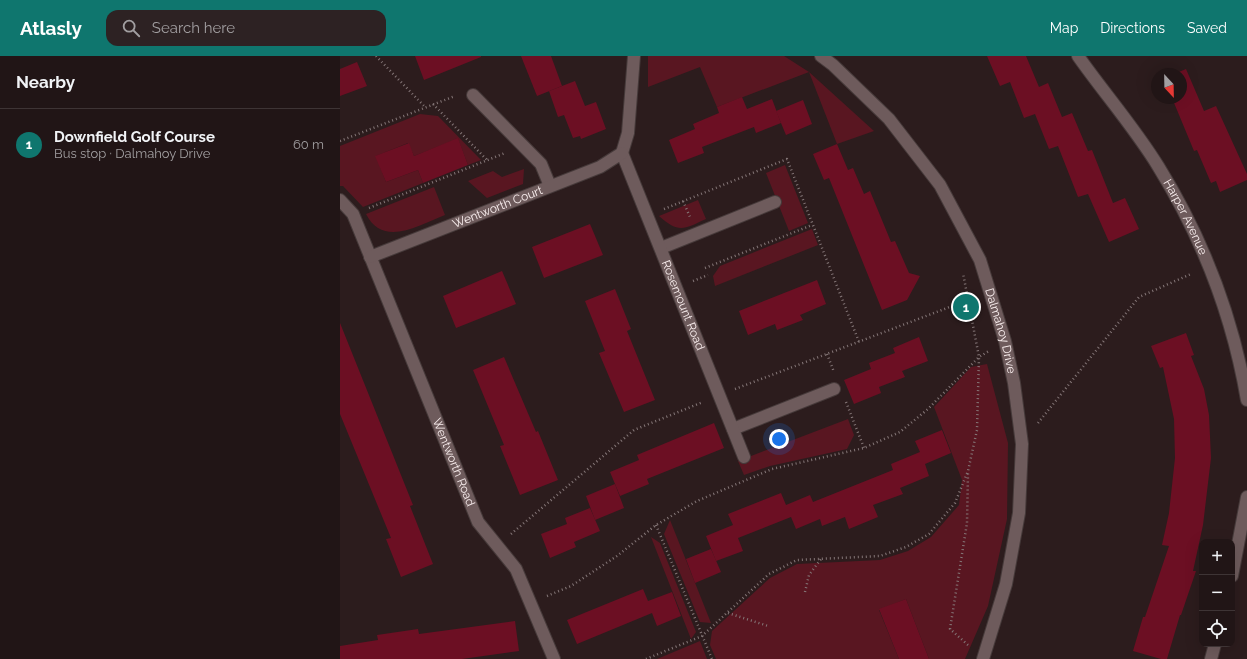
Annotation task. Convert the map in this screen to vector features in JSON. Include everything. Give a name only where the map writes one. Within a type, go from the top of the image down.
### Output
[{"type":"street","points":[[622,153],[628,133],[634,56]]},
{"type":"street","name":"Dalmahoy Drive","points":[[821,56],[833,65],[894,125],[940,185],[980,260],[1005,341],[1014,383],[1022,444],[1019,513],[1006,584],[983,659]]},
{"type":"street","name":"Harper Avenue","points":[[1078,56],[1118,107],[1158,166],[1187,217],[1227,315],[1247,400]]},
{"type":"street","points":[[473,95],[541,164],[550,186]]},
{"type":"street","name":"Wentworth Court","points":[[370,257],[600,166],[622,153]]},
{"type":"street","name":"Rosemount Road","points":[[622,153],[744,457]]},
{"type":"street","points":[[340,200],[353,214]]},
{"type":"street","points":[[661,248],[775,202]]},
{"type":"street","name":"Wentworth Road","points":[[353,214],[478,522],[516,569],[532,602],[554,659]]},
{"type":"street","points":[[733,429],[834,389]]},
{"type":"street","points":[[1232,575],[1247,497]]},
{"type":"street","points":[[1211,659],[1214,647]]},
{"type":"path","points":[[376,56],[425,107]]},
{"type":"path","points":[[340,141],[468,90],[473,95]]},
{"type":"path","points":[[433,104],[487,160]]},
{"type":"path","points":[[353,214],[523,146]]},
{"type":"path","points":[[648,216],[786,159],[859,342]]},
{"type":"path","points":[[705,268],[812,225]]},
{"type":"path","points":[[980,260],[962,268],[979,357],[976,430],[968,471],[967,523],[950,629],[983,659]]},
{"type":"path","points":[[1022,444],[1139,297],[1208,266]]},
{"type":"path","points":[[532,602],[571,586],[617,556],[656,524],[697,500],[772,468],[864,448],[900,432],[928,409],[979,357],[1005,341]]},
{"type":"path","points":[[646,659],[702,636],[769,574],[797,560],[880,556],[906,547],[929,534],[955,503],[968,471]]},
{"type":"path","points":[[656,524],[712,659]]},
{"type":"path","points":[[805,592],[809,575],[822,559]]},
{"type":"path","points":[[728,613],[768,626]]},
{"type":"shaded area","points":[[648,56],[784,56],[809,72],[717,107],[700,67],[648,87]]},
{"type":"shaded area","points":[[809,72],[874,131],[837,144]]},
{"type":"shaded area","points":[[420,114],[438,116],[481,160],[468,165],[458,139],[414,156],[408,143],[376,156],[386,182],[418,170],[423,183],[363,207],[343,186],[340,186],[340,146]]},
{"type":"shaded area","points":[[785,165],[808,223],[789,231],[766,173]]},
{"type":"shaded area","points":[[524,169],[523,184],[487,198],[468,181],[493,171],[502,177]]},
{"type":"shaded area","points":[[434,187],[445,215],[424,224],[402,231],[392,232],[382,230],[373,224],[366,214]]},
{"type":"shaded area","points":[[698,200],[706,219],[692,225],[682,228],[677,227],[666,222],[659,216]]},
{"type":"shaded area","points":[[812,229],[818,245],[715,286],[713,276],[720,266]]},
{"type":"shaded area","points":[[987,364],[1008,443],[1007,519],[988,606],[965,659],[929,659],[906,599],[879,610],[899,659],[716,659],[710,645],[712,631],[770,578],[797,564],[880,560],[908,551],[931,537],[959,505],[962,480],[934,407],[971,367]]},
{"type":"shaded area","points":[[848,419],[854,435],[847,449],[770,466],[744,475],[738,461]]},
{"type":"shaded area","points":[[670,520],[711,623],[700,622],[664,534]]},
{"type":"shaded area","points":[[651,537],[660,543],[696,632],[691,639]]},
{"type":"shaded area","points":[[700,641],[707,659],[657,659]]},
{"type":"building","points":[[415,56],[481,56],[481,57],[424,80]]},
{"type":"building","points":[[521,56],[551,56],[562,86],[537,96]]},
{"type":"building","points":[[987,56],[1026,56],[1039,87],[1048,83],[1062,117],[1072,113],[1088,151],[1092,150],[1113,203],[1125,198],[1139,229],[1109,242],[1088,194],[1078,197],[1058,146],[1049,149],[1035,114],[1024,118],[1010,82],[1000,86]]},
{"type":"building","points":[[357,62],[367,86],[340,96],[340,69]]},
{"type":"building","points":[[1187,71],[1204,111],[1216,106],[1247,174],[1247,180],[1220,192],[1216,181],[1211,183],[1197,150],[1194,151],[1174,104],[1187,104]]},
{"type":"building","points":[[575,81],[585,106],[596,102],[606,129],[581,139],[580,136],[573,138],[564,115],[558,117],[549,91]]},
{"type":"building","points":[[742,97],[747,109],[772,99],[781,123],[756,133],[754,127],[702,147],[704,153],[678,163],[669,140],[695,129],[693,124],[719,113],[717,107]]},
{"type":"building","points":[[803,100],[812,124],[786,135],[776,111]]},
{"type":"building","points":[[458,138],[468,165],[423,183],[418,170],[386,182],[375,156],[409,143],[414,156]]},
{"type":"building","points":[[837,144],[848,170],[853,168],[864,194],[870,191],[891,242],[895,241],[909,273],[920,276],[907,300],[882,310],[829,178],[824,180],[813,154]]},
{"type":"building","points":[[590,224],[603,255],[544,278],[532,247]]},
{"type":"building","points":[[502,271],[516,304],[456,328],[443,296]]},
{"type":"building","points":[[817,280],[826,304],[800,315],[803,320],[777,330],[775,324],[748,335],[739,311]]},
{"type":"building","points":[[615,289],[631,329],[627,331],[655,400],[624,412],[599,353],[605,351],[585,301]]},
{"type":"building","points":[[340,323],[413,505],[410,506],[433,564],[401,577],[386,539],[391,538],[340,414]]},
{"type":"building","points":[[1186,333],[1194,355],[1191,356],[1204,389],[1209,415],[1211,458],[1203,525],[1193,571],[1196,571],[1180,615],[1167,659],[1161,659],[1133,651],[1143,617],[1145,617],[1169,546],[1162,545],[1169,513],[1175,458],[1174,419],[1163,367],[1160,368],[1151,346]]},
{"type":"building","points":[[919,337],[928,361],[902,371],[905,377],[879,387],[881,393],[854,404],[844,380],[871,369],[869,363],[895,353],[893,348]]},
{"type":"building","points":[[504,357],[536,432],[538,431],[558,480],[520,495],[500,446],[504,445],[473,370]]},
{"type":"building","points":[[714,423],[724,448],[647,479],[649,484],[620,496],[610,472],[639,460],[637,455]]},
{"type":"building","points":[[942,430],[951,453],[925,464],[929,476],[900,488],[903,494],[873,505],[878,517],[849,529],[845,517],[822,526],[820,519],[796,529],[791,517],[738,538],[743,551],[716,561],[706,536],[733,525],[728,514],[781,493],[786,505],[810,495],[813,502],[893,470],[891,464],[920,452],[915,441]]},
{"type":"building","points":[[615,484],[624,508],[595,520],[586,496]]},
{"type":"building","points":[[590,508],[600,531],[574,542],[576,547],[550,558],[541,534],[567,524],[565,518]]},
{"type":"building","points":[[711,549],[721,572],[695,583],[686,559]]},
{"type":"building","points":[[643,589],[648,601],[672,592],[681,616],[657,626],[652,613],[577,644],[567,620]]},
{"type":"building","points":[[906,599],[929,659],[899,659],[879,609]]},
{"type":"building","points":[[515,621],[519,651],[462,659],[340,659],[340,646],[378,640],[377,635],[418,629],[419,634]]},
{"type":"place","name":"Downfield Golf Course","points":[[966,307]]}]
